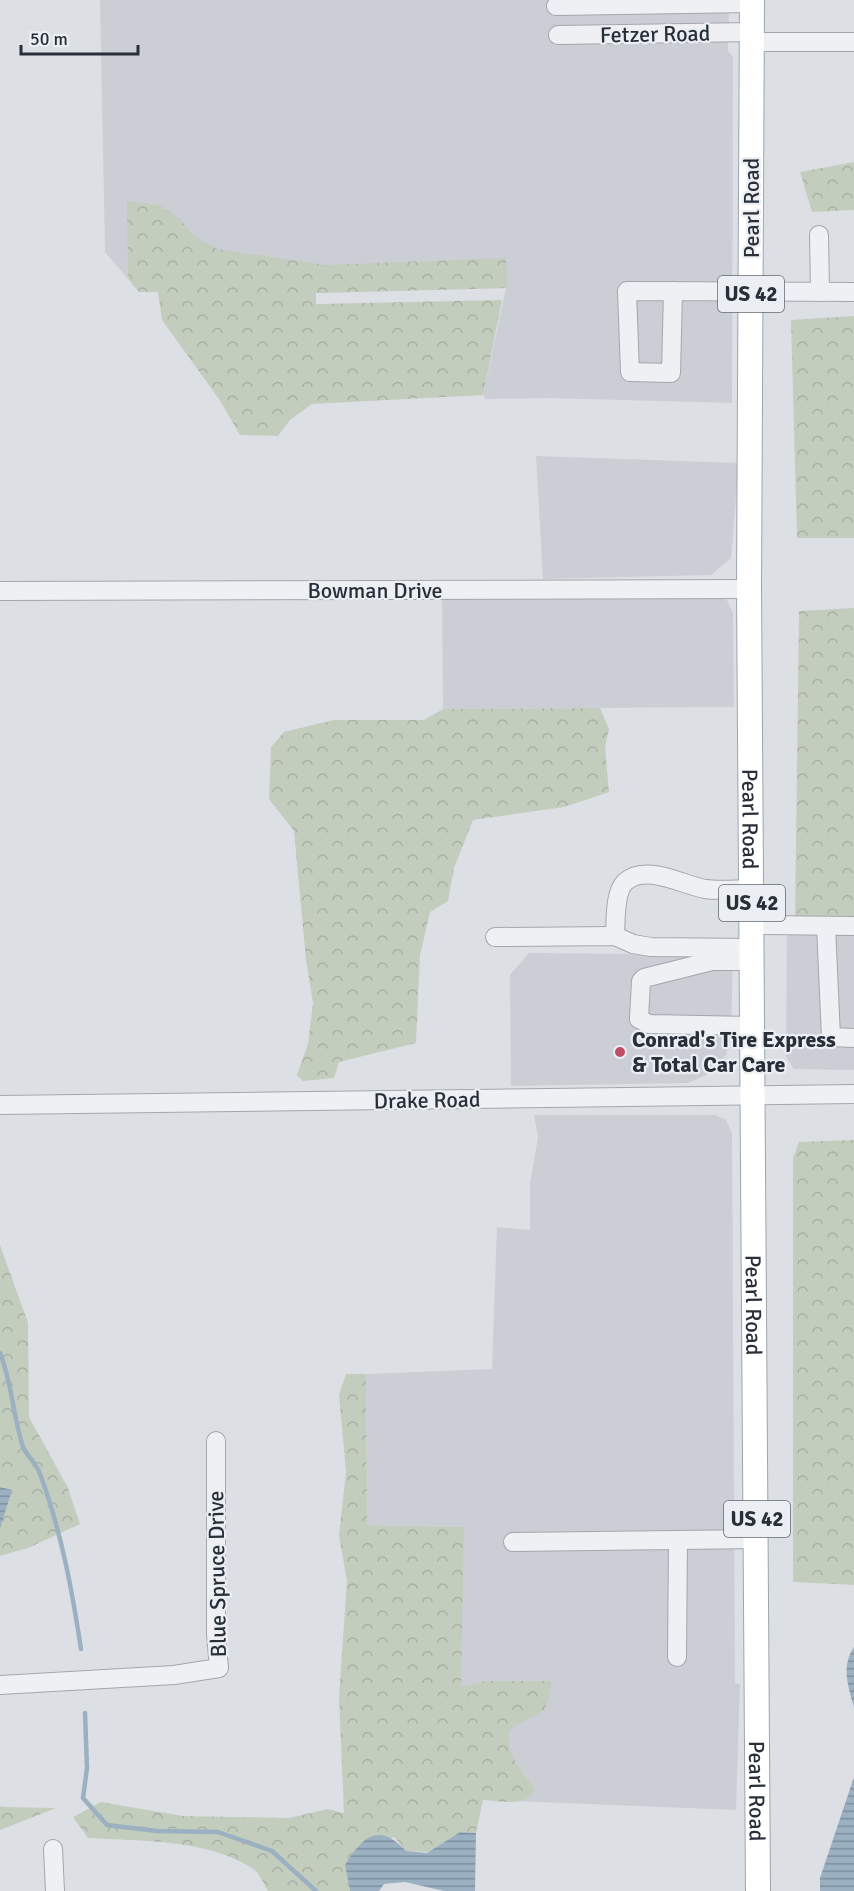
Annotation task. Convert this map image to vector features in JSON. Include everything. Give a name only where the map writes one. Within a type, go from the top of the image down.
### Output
[{"type":"main road","name":"Pearl Road","points":[[752,2],[749,589],[758,1539],[758,1891]]},
{"type":"street","points":[[555,6],[752,2]]},
{"type":"street","name":"Fetzer Road","points":[[558,35],[752,37],[854,42]]},
{"type":"street","points":[[819,235],[820,292]]},
{"type":"street","points":[[673,291],[671,373],[630,372],[627,291],[673,291],[751,292],[854,292]]},
{"type":"street","name":"Bowman Drive","points":[[0,591],[749,589]]},
{"type":"street","points":[[615,936],[620,891],[625,882],[631,879],[650,875],[706,889],[752,889]]},
{"type":"street","points":[[826,926],[831,1037],[854,1038]]},
{"type":"street","points":[[753,1026],[645,1024],[639,1019],[641,981],[644,978],[712,961],[752,945],[826,926],[854,926]]},
{"type":"street","points":[[495,937],[615,936],[651,947],[752,945]]},
{"type":"street","name":"Drake Road","points":[[0,1105],[852,1091]]},
{"type":"street","name":"Blue Spruce Drive","points":[[0,1685],[174,1675],[219,1668],[216,1634],[216,1441]]},
{"type":"street","points":[[513,1542],[758,1539]]},
{"type":"street","points":[[677,1657],[678,1540]]},
{"type":"street","points":[[53,1849],[55,1891]]},
{"type":"shaded area","points":[[100,0],[729,0],[728,51],[733,57],[732,403],[550,398],[485,399],[483,395],[506,288],[316,293],[139,292],[105,252]]},
{"type":"shaded area","points":[[536,456],[739,463],[731,558],[711,575],[543,579]]},
{"type":"shaded area","points":[[707,594],[727,600],[733,613],[734,707],[443,709],[442,596]]},
{"type":"shaded area","points":[[854,919],[854,1070],[794,1069],[786,1057],[787,920]]},
{"type":"shaded area","points":[[529,953],[733,955],[731,1037],[726,1055],[711,1073],[688,1083],[511,1086],[510,975]]},
{"type":"shaded area","points":[[534,1115],[715,1115],[726,1120],[732,1133],[735,1683],[740,1684],[736,1810],[443,1798],[463,1527],[367,1525],[366,1374],[492,1369],[497,1227],[530,1230],[530,1184],[538,1137]]},
{"type":"green space","points":[[854,162],[854,210],[812,212],[800,172]]},
{"type":"green space","points":[[127,201],[159,205],[178,217],[195,237],[218,249],[326,265],[506,258],[507,288],[316,293],[316,304],[502,300],[483,395],[312,404],[290,420],[278,436],[240,435],[219,399],[162,320],[158,292],[139,292],[128,278]]},
{"type":"green space","points":[[854,316],[854,538],[797,538],[791,320]]},
{"type":"green space","points":[[854,608],[854,919],[795,920],[799,611]]},
{"type":"green space","points":[[600,708],[609,729],[605,747],[609,792],[564,807],[473,820],[454,868],[448,901],[430,912],[420,955],[416,1043],[339,1062],[334,1078],[303,1081],[297,1075],[308,1044],[313,1003],[306,960],[294,831],[269,799],[271,747],[284,732],[334,720],[424,720],[443,709]]},
{"type":"green space","points":[[854,1140],[854,1585],[793,1582],[793,1158],[799,1142]]},
{"type":"green space","points":[[0,1245],[28,1323],[29,1417],[68,1488],[80,1524],[28,1548],[0,1556]]},
{"type":"green space","points":[[346,1374],[366,1374],[367,1525],[464,1527],[461,1687],[486,1681],[551,1681],[550,1694],[544,1709],[510,1730],[512,1754],[535,1789],[526,1799],[519,1801],[483,1800],[476,1833],[460,1832],[429,1852],[406,1851],[394,1837],[345,1865],[350,1891],[268,1891],[255,1870],[214,1852],[173,1843],[88,1838],[73,1817],[101,1802],[183,1816],[289,1818],[328,1809],[344,1813],[339,1697],[347,1581],[339,1535],[346,1472],[339,1395]]},
{"type":"green space","points":[[0,1806],[4,1807],[56,1808],[0,1830]]},
{"type":"water","points":[[0,1487],[12,1490],[0,1528]]},
{"type":"water","points":[[854,1647],[854,1707],[847,1669]]},
{"type":"water","points":[[854,1777],[854,1891],[820,1891],[820,1878]]},
{"type":"water","points":[[460,1832],[476,1833],[475,1891],[444,1891],[405,1882],[384,1884],[379,1891],[350,1891],[345,1865],[358,1846],[372,1836],[388,1837],[406,1851],[427,1853]]},
{"type":"waterway","points":[[0,1353],[23,1447],[39,1470],[60,1538],[81,1649]]},
{"type":"waterway","points":[[85,1713],[87,1768],[83,1798],[107,1825],[157,1831],[218,1832],[272,1851],[316,1891]]},
{"type":"place","name":"Conrad's Tire Express & Total Car Care","points":[[620,1052]]}]
